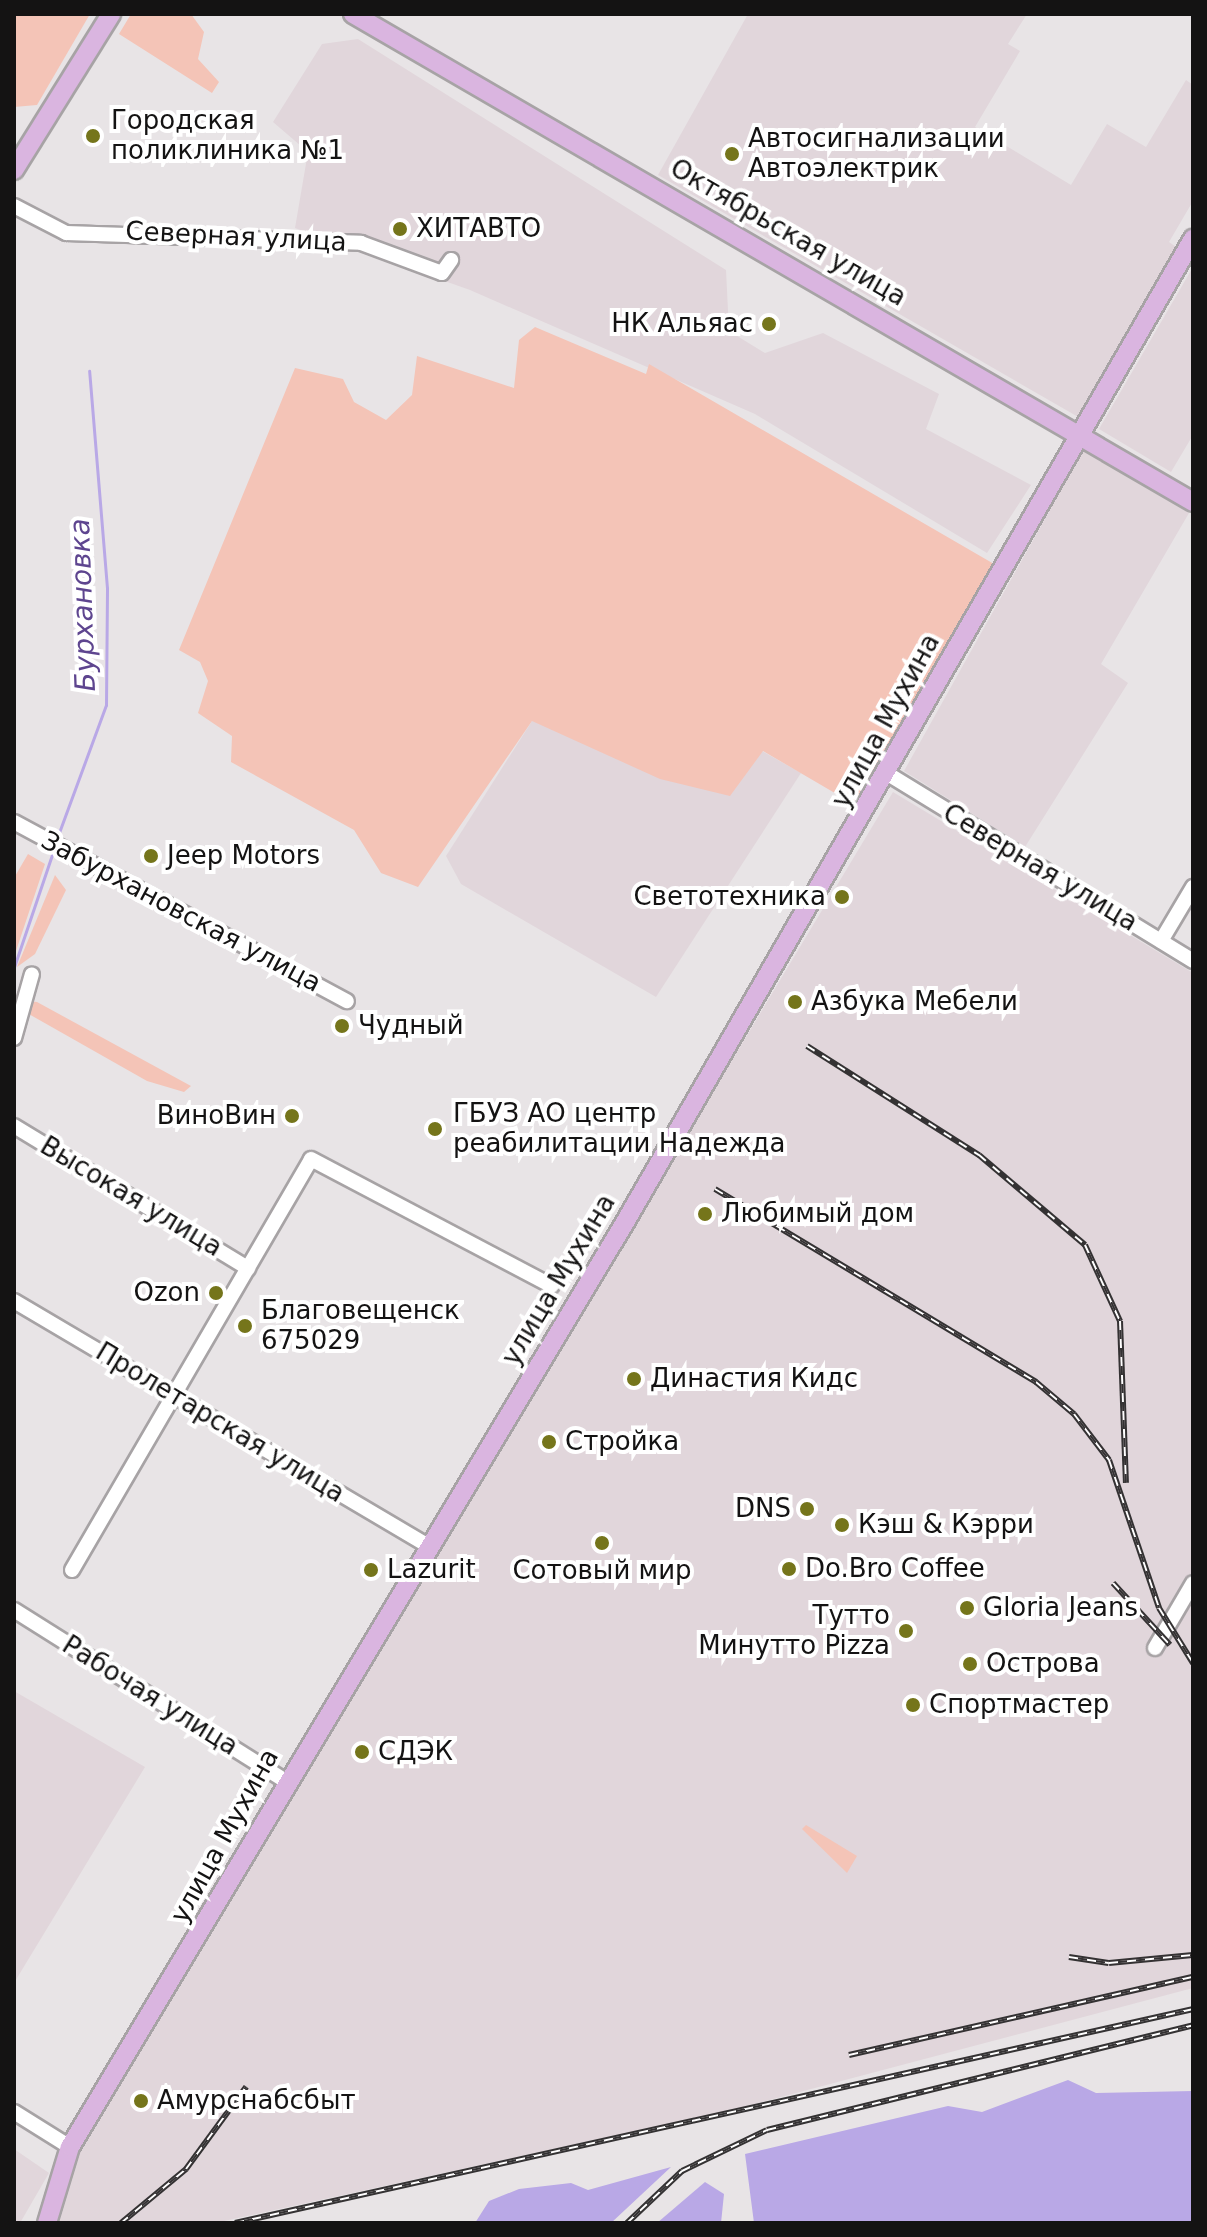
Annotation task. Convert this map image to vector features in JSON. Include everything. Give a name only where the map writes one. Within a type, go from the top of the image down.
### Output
[{"type":"main road","points":[[14,170],[111,14]]},
{"type":"main road","name":"Октябрьская улица","points":[[353,14],[1193,502]]},
{"type":"main road","name":"улица Мухина","points":[[47,2223],[70,2147],[888,774],[1076,433],[1193,239]]},
{"type":"street","name":"Северная улица","points":[[14,206],[66,233],[361,243],[442,273],[451,260]]},
{"type":"street","name":"Северная улица","points":[[888,774],[1193,961]]},
{"type":"street","name":"Забурхановская улица","points":[[14,822],[347,1001]]},
{"type":"street","points":[[1161,941],[1193,887]]},
{"type":"street","points":[[14,1038],[32,974]]},
{"type":"street","name":"Высокая улица","points":[[14,1126],[248,1268]]},
{"type":"street","points":[[72,1570],[311,1159],[552,1286]]},
{"type":"street","name":"Пролетарская улица","points":[[14,1301],[427,1545]]},
{"type":"street","points":[[1155,1648],[1193,1583]]},
{"type":"street","name":"Рабочая улица","points":[[14,1610],[286,1781]]},
{"type":"street","points":[[14,2112],[70,2147]]},
{"type":"shaded area","points":[[14,14],[90,14],[37,105],[14,107]]},
{"type":"shaded area","points":[[131,14],[191,14],[204,32],[198,59],[219,82],[212,93],[119,34]]},
{"type":"shaded area","points":[[748,14],[1027,14],[1008,44],[1020,51],[975,127],[1071,185],[1107,124],[1146,147],[1186,80],[1193,85],[1193,201],[1169,242],[1179,249],[1080,418],[658,175]]},
{"type":"shaded area","points":[[358,39],[726,270],[729,331],[765,353],[823,333],[939,394],[926,429],[1031,485],[987,553],[755,414],[470,290],[295,228],[308,152],[273,122],[322,44]]},
{"type":"shaded area","points":[[1193,267],[1193,435],[1171,472],[1099,429]]},
{"type":"shaded area","points":[[535,327],[646,374],[649,364],[994,564],[857,806],[763,751],[730,796],[660,779],[532,721],[418,887],[381,873],[354,830],[231,762],[232,736],[198,713],[208,681],[200,662],[179,650],[295,368],[343,379],[354,402],[386,420],[412,395],[417,356],[514,388],[519,340]]},
{"type":"shaded area","points":[[1084,449],[1189,513],[1101,664],[1128,683],[1025,847],[904,771]]},
{"type":"shaded area","points":[[532,721],[762,751],[801,773],[656,997],[461,884],[446,856]]},
{"type":"shaded area","points":[[893,792],[1193,973],[1193,1988],[736,2109],[215,2223],[54,2223],[75,2155]]},
{"type":"shaded area","points":[[28,854],[45,864],[14,957],[14,878]]},
{"type":"shaded area","points":[[55,875],[66,890],[35,954],[17,967]]},
{"type":"shaded area","points":[[29,1001],[37,1002],[191,1086],[184,1092],[147,1081],[27,1013]]},
{"type":"shaded area","points":[[14,1691],[145,1767],[14,1983]]},
{"type":"shaded area","points":[[806,1825],[857,1856],[847,1873],[802,1829]]},
{"type":"shaded area","points":[[1068,2080],[1096,2093],[1193,2091],[1193,2223],[754,2223],[745,2154],[948,2106],[982,2112]]},
{"type":"shaded area","points":[[14,2149],[49,2173],[20,2223],[14,2223]]},
{"type":"shaded area","points":[[671,2167],[611,2223],[475,2223],[489,2201],[519,2189],[571,2183],[588,2190]]},
{"type":"shaded area","points":[[705,2182],[724,2194],[721,2223],[657,2223]]},
{"type":"waterway","name":"Бурхановка","points":[[57,838],[106,705],[107,588],[89,371]]},
{"type":"waterway","name":"Бурхановка","points":[[14,967],[54,849]]},
{"type":"railway","points":[[807,1046],[979,1155],[1085,1245],[1120,1321],[1126,1483]]},
{"type":"railway","points":[[715,1189],[1036,1382],[1074,1414],[1109,1460],[1159,1608],[1193,1663]]},
{"type":"railway","points":[[1113,1583],[1170,1645]]},
{"type":"railway","points":[[1069,1957],[1109,1963],[1193,1955]]},
{"type":"railway","points":[[849,2055],[1193,1977]]},
{"type":"railway","points":[[235,2223],[1193,2009]]},
{"type":"railway","points":[[627,2223],[682,2171],[767,2130],[1193,2025]]},
{"type":"railway","points":[[121,2223],[186,2169],[246,2087]]},
{"type":"place","name":"Городская поликлиника №1","points":[[93,136]]},
{"type":"place","name":"Автосигнализации Автоэлектрик","points":[[732,154]]},
{"type":"place","name":"ХИТАВТО","points":[[400,229]]},
{"type":"place","name":"НК Альяас","points":[[769,324]]},
{"type":"place","name":"Jeep Motors","points":[[151,856]]},
{"type":"place","name":"Светотехника","points":[[842,897]]},
{"type":"place","name":"Азбука Мебели","points":[[795,1002]]},
{"type":"place","name":"Чудный","points":[[342,1026]]},
{"type":"place","name":"ВиноВин","points":[[292,1116]]},
{"type":"place","name":"ГБУЗ АО центр реабилитации Надежда","points":[[435,1129]]},
{"type":"place","name":"Любимый дом","points":[[705,1214]]},
{"type":"place","name":"Ozon","points":[[216,1293]]},
{"type":"place","name":"Благовещенск 675029","points":[[245,1326]]},
{"type":"place","name":"Династия Кидс","points":[[634,1379]]},
{"type":"place","name":"Стройка","points":[[549,1442]]},
{"type":"place","name":"DNS","points":[[807,1509]]},
{"type":"place","name":"Кэш & Кэрри","points":[[842,1525]]},
{"type":"place","name":"Сотовый мир","points":[[602,1543]]},
{"type":"place","name":"Do.Bro Coffee","points":[[789,1569]]},
{"type":"place","name":"Lazurit","points":[[371,1570]]},
{"type":"place","name":"Gloria Jeans","points":[[967,1608]]},
{"type":"place","name":"Тутто Минутто Pizza","points":[[906,1631]]},
{"type":"place","name":"Острова","points":[[970,1664]]},
{"type":"place","name":"Спортмастер","points":[[913,1705]]},
{"type":"place","name":"СДЭК","points":[[362,1752]]},
{"type":"place","name":"Амурснабсбыт","points":[[141,2101]]}]
